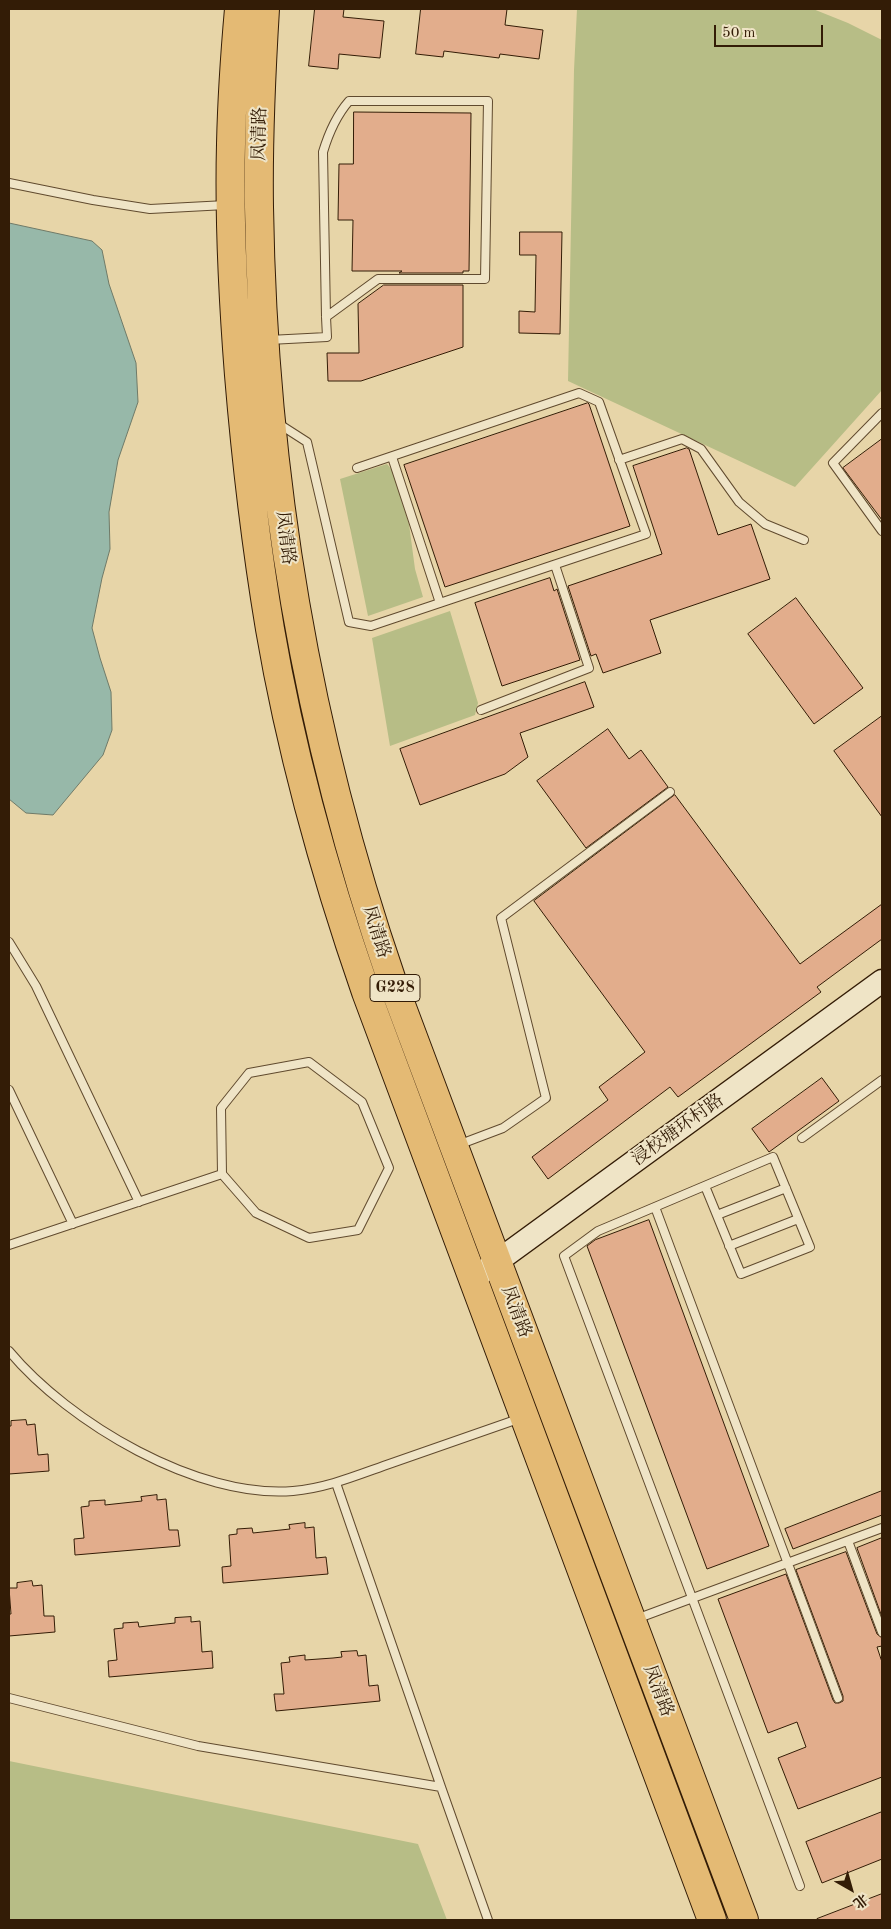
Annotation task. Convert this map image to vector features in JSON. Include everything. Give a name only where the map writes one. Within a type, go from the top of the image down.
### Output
[{"type":"highway","name":"凤清路","points":[[239,9],[233,86],[231,205],[236,325],[245,448],[263,587],[282,692],[316,831],[346,934],[473,1279],[538,1412],[632,1621],[744,1920]]},
{"type":"highway","name":"凤清路","points":[[265,9],[260,95],[259,204],[265,340],[271,418],[288,564],[298,625],[338,805],[372,923],[497,1262],[538,1412],[712,1920]]},
{"type":"street","name":"浸校塘环村路","points":[[473,1279],[882,981]]},
{"type":"lane","points":[[265,340],[327,338],[326,317],[323,152],[329,131],[338,114],[349,101],[488,101],[485,279],[378,279],[326,317]]},
{"type":"lane","points":[[9,183],[150,209],[231,205]]},
{"type":"lane","points":[[271,418],[307,442],[349,622],[371,626],[646,534],[598,402],[579,393],[358,468]]},
{"type":"lane","points":[[881,417],[833,463],[882,531]]},
{"type":"lane","points":[[619,460],[682,439],[701,449],[739,502],[765,524],[804,540]]},
{"type":"lane","points":[[392,456],[440,603]]},
{"type":"lane","points":[[481,710],[590,668],[555,565]]},
{"type":"lane","points":[[454,1146],[503,1128],[546,1098],[501,918],[670,792]]},
{"type":"lane","points":[[9,942],[36,986],[139,1202]]},
{"type":"lane","points":[[9,958],[16,954]]},
{"type":"lane","points":[[310,1062],[362,1102],[389,1168],[358,1230],[309,1238],[256,1213],[222,1174],[221,1108],[249,1073],[310,1062]]},
{"type":"lane","points":[[802,1138],[882,1080]]},
{"type":"lane","points":[[9,1090],[73,1224]]},
{"type":"lane","points":[[705,1186],[741,1274],[810,1248],[773,1157],[598,1231],[564,1256],[800,1886]]},
{"type":"lane","points":[[9,1245],[222,1174]]},
{"type":"lane","points":[[717,1215],[786,1188]]},
{"type":"lane","points":[[655,1207],[838,1698]]},
{"type":"lane","points":[[729,1246],[798,1219]]},
{"type":"lane","points":[[9,1351],[35,1379],[82,1418],[135,1450],[192,1474],[251,1489],[294,1490],[336,1483],[538,1412]]},
{"type":"lane","points":[[336,1483],[488,1920]]},
{"type":"lane","points":[[632,1621],[882,1528]]},
{"type":"lane","points":[[848,1541],[882,1632]]},
{"type":"lane","points":[[9,1698],[198,1746],[441,1787]]},
{"type":"green space","points":[[577,9],[813,9],[848,23],[882,40],[882,390],[795,487],[568,381],[574,70]]},
{"type":"green space","points":[[387,464],[392,470],[409,524],[415,569],[423,597],[368,616],[340,479]]},
{"type":"green space","points":[[450,611],[478,703],[475,715],[390,746],[372,638]]},
{"type":"green space","points":[[9,1761],[418,1844],[447,1920],[9,1920]]},
{"type":"shaded area","points":[[9,223],[92,241],[102,250],[109,284],[136,363],[138,402],[118,460],[109,512],[110,549],[92,628],[111,692],[112,730],[103,755],[53,815],[26,813],[9,799]]},
{"type":"building","points":[[315,9],[344,9],[343,17],[384,21],[380,58],[339,54],[338,69],[309,66]]},
{"type":"building","points":[[421,9],[507,9],[505,25],[543,30],[539,59],[500,54],[499,58],[444,51],[443,57],[416,54]]},
{"type":"building","points":[[354,112],[471,113],[469,271],[463,271],[463,273],[399,273],[402,271],[352,271],[353,220],[338,220],[339,164],[353,164]]},
{"type":"building","points":[[520,232],[562,232],[560,334],[519,333],[519,311],[535,312],[536,255],[520,255]]},
{"type":"building","points":[[384,285],[463,285],[463,347],[361,381],[328,381],[327,353],[359,353],[358,304]]},
{"type":"building","points":[[588,403],[630,526],[445,587],[404,465]]},
{"type":"building","points":[[882,439],[882,520],[843,468]]},
{"type":"building","points":[[687,448],[689,449],[718,535],[751,524],[770,579],[650,620],[661,653],[603,673],[596,654],[591,656],[568,586],[662,554],[633,466]]},
{"type":"building","points":[[550,578],[554,591],[557,589],[580,660],[502,686],[475,603]]},
{"type":"building","points":[[796,598],[863,688],[814,724],[748,634]]},
{"type":"building","points":[[585,682],[594,707],[520,733],[528,757],[505,774],[420,805],[400,749]]},
{"type":"building","points":[[882,716],[882,817],[834,751]]},
{"type":"building","points":[[608,729],[629,759],[641,750],[668,787],[586,848],[537,781]]},
{"type":"building","points":[[675,795],[800,964],[882,904],[882,939],[817,987],[821,992],[678,1097],[670,1087],[548,1179],[532,1157],[608,1100],[599,1087],[645,1052],[534,901]]},
{"type":"building","points":[[822,1078],[839,1101],[769,1152],[752,1129]]},
{"type":"building","points":[[649,1220],[769,1546],[707,1569],[587,1246],[595,1240]]},
{"type":"building","points":[[26,1420],[27,1425],[35,1424],[38,1455],[48,1454],[49,1471],[9,1474],[9,1426],[11,1426],[11,1421]]},
{"type":"building","points":[[882,1491],[882,1515],[793,1549],[785,1529]]},
{"type":"building","points":[[157,1495],[157,1500],[166,1499],[169,1530],[178,1530],[180,1546],[75,1555],[74,1539],[84,1538],[81,1507],[89,1506],[89,1501],[105,1500],[105,1505],[142,1501],[141,1497]]},
{"type":"building","points":[[305,1523],[305,1528],[314,1527],[316,1558],[326,1557],[328,1574],[223,1583],[222,1567],[231,1566],[229,1535],[237,1534],[237,1529],[252,1528],[253,1533],[290,1529],[289,1525]]},
{"type":"building","points":[[882,1538],[882,1617],[857,1548]]},
{"type":"building","points":[[846,1552],[877,1634],[882,1638],[882,1646],[877,1647],[882,1662],[882,1777],[798,1809],[778,1758],[806,1747],[797,1722],[768,1733],[718,1599],[786,1574],[833,1700],[835,1703],[839,1703],[843,1701],[843,1696],[796,1570]]},
{"type":"building","points":[[32,1581],[33,1586],[42,1585],[44,1616],[54,1616],[55,1632],[9,1636],[9,1614],[11,1614],[9,1588],[17,1588],[17,1583]]},
{"type":"building","points":[[191,1617],[191,1622],[200,1621],[202,1652],[212,1651],[213,1668],[109,1677],[108,1661],[117,1660],[114,1629],[123,1628],[123,1623],[138,1622],[139,1627],[175,1623],[175,1618]]},
{"type":"building","points":[[357,1651],[358,1656],[366,1655],[369,1686],[378,1685],[380,1701],[276,1711],[274,1694],[284,1694],[281,1663],[290,1662],[289,1657],[305,1655],[305,1660],[333,1658],[342,1657],[341,1652]]},
{"type":"building","points":[[882,1812],[882,1859],[822,1883],[806,1842]]},
{"type":"building","points":[[882,1894],[882,1920],[817,1920],[817,1919]]}]
